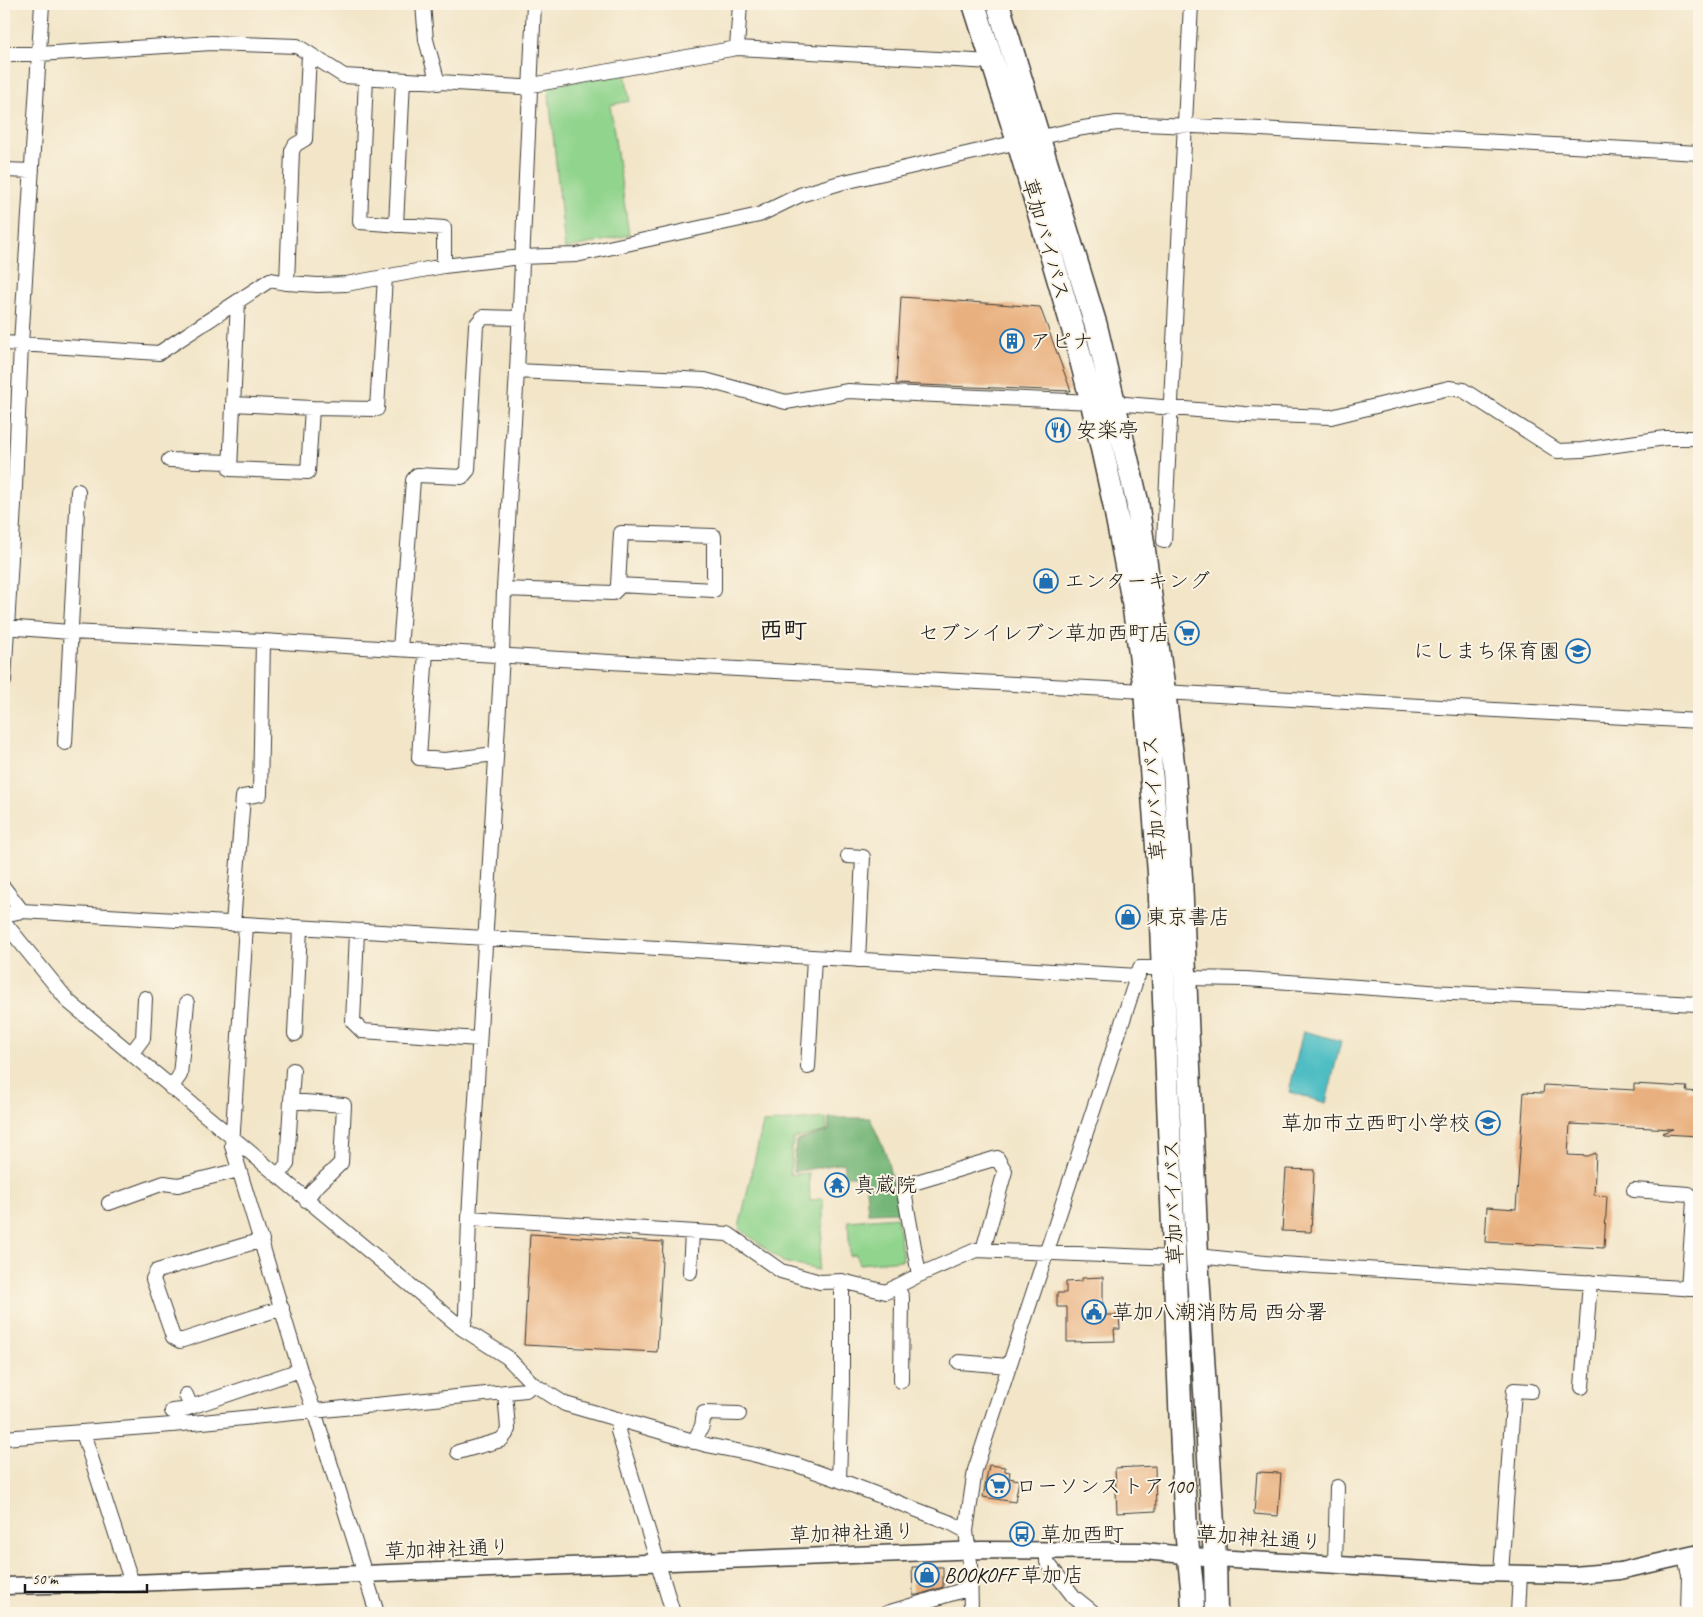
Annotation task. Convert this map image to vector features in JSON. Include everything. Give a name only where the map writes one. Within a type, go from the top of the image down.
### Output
[{"type":"highway","name":"草加バイパス","points":[[974,4],[992,62],[1028,140],[1096,326],[1137,500],[1155,691],[1163,968],[1186,1257],[1214,1558],[1216,1613]]},
{"type":"highway","name":"草加バイパス","points":[[998,4],[1028,140],[1092,403],[1133,602],[1175,780],[1185,978],[1186,1257],[1182,1437],[1193,1613]]},
{"type":"street","points":[[4,681],[5,627],[15,487],[21,344],[42,4]]},
{"type":"street","points":[[423,4],[426,40],[438,82]]},
{"type":"street","points":[[463,1329],[466,1314],[469,1218],[502,655],[534,4]]},
{"type":"street","points":[[737,48],[740,4]]},
{"type":"street","points":[[1164,541],[1191,4]]},
{"type":"street","points":[[4,54],[39,54],[212,43],[297,46],[344,76],[521,87],[737,48],[992,62]]},
{"type":"street","points":[[287,283],[292,151],[295,145],[305,139],[309,54]]},
{"type":"street","points":[[366,77],[360,222],[444,228],[444,266]]},
{"type":"street","points":[[396,225],[403,80]]},
{"type":"street","points":[[4,343],[159,353],[270,280],[318,285],[346,284],[444,266],[521,257],[576,255],[759,215],[800,195],[840,183],[1083,128],[1117,123],[1699,153]]},
{"type":"street","points":[[4,170],[32,171]]},
{"type":"street","points":[[233,404],[377,409],[385,277]]},
{"type":"street","points":[[238,301],[230,469],[308,472],[312,408]]},
{"type":"street","points":[[400,648],[413,480],[417,475],[462,477],[468,470],[476,325],[483,317],[519,318]]},
{"type":"street","points":[[517,371],[705,380],[786,402],[848,391],[1114,403],[1244,414],[1331,416],[1450,388],[1463,390],[1558,451],[1582,450],[1665,438],[1699,438]]},
{"type":"street","points":[[169,460],[230,462]]},
{"type":"street","points":[[65,743],[78,491]]},
{"type":"street","points":[[504,589],[613,594],[618,588],[618,585],[621,533],[714,536],[714,590],[618,585]]},
{"type":"street","points":[[5,627],[1699,721]]},
{"type":"street","points":[[263,641],[260,794],[243,797],[231,1138],[300,1370],[377,1613]]},
{"type":"street","points":[[426,651],[420,758],[445,760],[495,754]]},
{"type":"street","points":[[848,856],[863,857],[858,960]]},
{"type":"street","points":[[4,888],[22,911]]},
{"type":"street","points":[[4,915],[22,911],[1138,976]]},
{"type":"street","points":[[4,922],[69,1002],[463,1329],[507,1357],[533,1384],[565,1404],[694,1442],[797,1465],[952,1523],[966,1531]]},
{"type":"street","points":[[295,1034],[300,928]]},
{"type":"street","points":[[357,932],[353,1022],[362,1031],[479,1039]]},
{"type":"street","points":[[808,1067],[814,958]]},
{"type":"street","points":[[971,1613],[970,1563],[966,1531],[975,1470],[1140,968],[1163,968]]},
{"type":"street","points":[[1185,978],[1246,979],[1429,992],[1699,1004]]},
{"type":"street","points":[[131,1054],[143,1038],[145,998]]},
{"type":"street","points":[[172,1088],[180,1075],[186,1003]]},
{"type":"street","points":[[278,1176],[287,1164],[293,1070]]},
{"type":"street","points":[[291,1101],[344,1105],[341,1163],[306,1200]]},
{"type":"street","points":[[919,1275],[904,1186],[997,1158],[1005,1171],[983,1250]]},
{"type":"street","points":[[109,1203],[164,1184],[178,1185],[239,1170]]},
{"type":"street","points":[[469,1218],[728,1234],[781,1271],[820,1282],[842,1281],[886,1292],[976,1250],[1046,1254],[1186,1257],[1694,1289],[1694,1201],[1689,1194],[1634,1190]]},
{"type":"street","points":[[690,1272],[692,1232]]},
{"type":"street","points":[[262,1240],[157,1271],[153,1280],[173,1337],[180,1341],[282,1308]]},
{"type":"street","points":[[839,1480],[842,1384],[842,1281]]},
{"type":"street","points":[[1582,1387],[1590,1282]]},
{"type":"street","points":[[897,1286],[902,1298],[902,1381]]},
{"type":"street","points":[[959,1362],[1009,1366]]},
{"type":"street","points":[[172,1411],[188,1401],[300,1370]]},
{"type":"street","points":[[4,1438],[83,1433],[526,1390],[533,1384]]},
{"type":"street","points":[[1500,1573],[1514,1390],[1530,1391]]},
{"type":"street","points":[[458,1452],[500,1440],[506,1434],[508,1429],[505,1392]]},
{"type":"street","points":[[694,1442],[702,1426],[704,1413],[739,1414]]},
{"type":"street","points":[[621,1420],[618,1431],[673,1613]]},
{"type":"street","points":[[83,1433],[132,1584]]},
{"type":"street","points":[[1335,1564],[1337,1487]]},
{"type":"street","name":"草加神社通り","points":[[4,1586],[132,1584],[968,1550],[1144,1551],[1214,1558],[1520,1574],[1574,1575],[1598,1574],[1635,1568],[1692,1555]]},
{"type":"street","points":[[1047,1550],[1047,1562],[1074,1597],[1094,1613]]},
{"type":"street","points":[[1688,1613],[1689,1574],[1692,1555]]},
{"type":"street","points":[[1518,1613],[1520,1574]]},
{"type":"street","points":[[887,1613],[970,1588]]},
{"type":"green space","points":[[625,73],[630,101],[610,105],[629,235],[565,249],[548,86]]},
{"type":"green space","points":[[826,1118],[827,1131],[793,1139],[790,1175],[809,1173],[810,1201],[823,1198],[823,1228],[818,1270],[783,1262],[739,1228],[763,1123]]},
{"type":"green space","points":[[829,1118],[870,1118],[886,1154],[899,1212],[868,1213],[865,1176],[846,1176],[843,1163],[793,1172],[796,1141],[829,1131]]},
{"type":"green space","points":[[897,1217],[903,1260],[859,1264],[855,1254],[850,1256],[848,1221]]},
{"type":"water","points":[[1303,1031],[1341,1041],[1326,1103],[1289,1092]]},
{"type":"building","points":[[901,297],[1040,307],[1071,391],[896,384]]},
{"type":"building","points":[[1634,1084],[1687,1087],[1686,1091],[1699,1092],[1699,1136],[1662,1133],[1673,1129],[1570,1124],[1568,1155],[1588,1156],[1596,1153],[1594,1195],[1607,1196],[1604,1248],[1485,1242],[1487,1207],[1516,1209],[1524,1092],[1543,1093],[1544,1085],[1634,1090]]},
{"type":"building","points":[[1286,1169],[1314,1170],[1311,1232],[1282,1231]]},
{"type":"building","points":[[530,1234],[663,1242],[657,1352],[524,1345]]},
{"type":"building","points":[[1103,1277],[1103,1315],[1119,1315],[1120,1329],[1114,1329],[1115,1341],[1067,1342],[1067,1307],[1057,1307],[1057,1293],[1066,1293],[1066,1282],[1082,1281],[1082,1278]]},
{"type":"building","points":[[989,1465],[1005,1467],[1005,1471],[1010,1472],[1009,1478],[1019,1480],[1015,1502],[983,1497]]},
{"type":"building","points":[[1155,1466],[1156,1511],[1117,1513],[1115,1468]]},
{"type":"building","points":[[1257,1472],[1281,1473],[1278,1516],[1254,1514]]},
{"type":"building","points":[[912,1567],[943,1567],[943,1587],[913,1595]]},
{"type":"place","name":"アピナ","points":[[1012,341]]},
{"type":"place","name":"安楽亭","points":[[1058,430]]},
{"type":"place","name":"エンターキング","points":[[1046,581]]},
{"type":"place","name":"セブンイレブン草加西町店","points":[[1187,633]]},
{"type":"place","name":"にしまち保育園","points":[[1578,651]]},
{"type":"place","name":"東京書店","points":[[1128,917]]},
{"type":"place","name":"草加市立西町小学校","points":[[1488,1123]]},
{"type":"place","name":"真蔵院","points":[[837,1185]]},
{"type":"place","name":"草加八潮消防局 西分署","points":[[1094,1312]]},
{"type":"place","name":"ローソンストア100","points":[[998,1486]]},
{"type":"place","name":"草加西町","points":[[1022,1534]]},
{"type":"place","name":"BOOKOFF 草加店","points":[[927,1575]]},
{"type":"district","name":"西町","points":[[783,630]]}]
